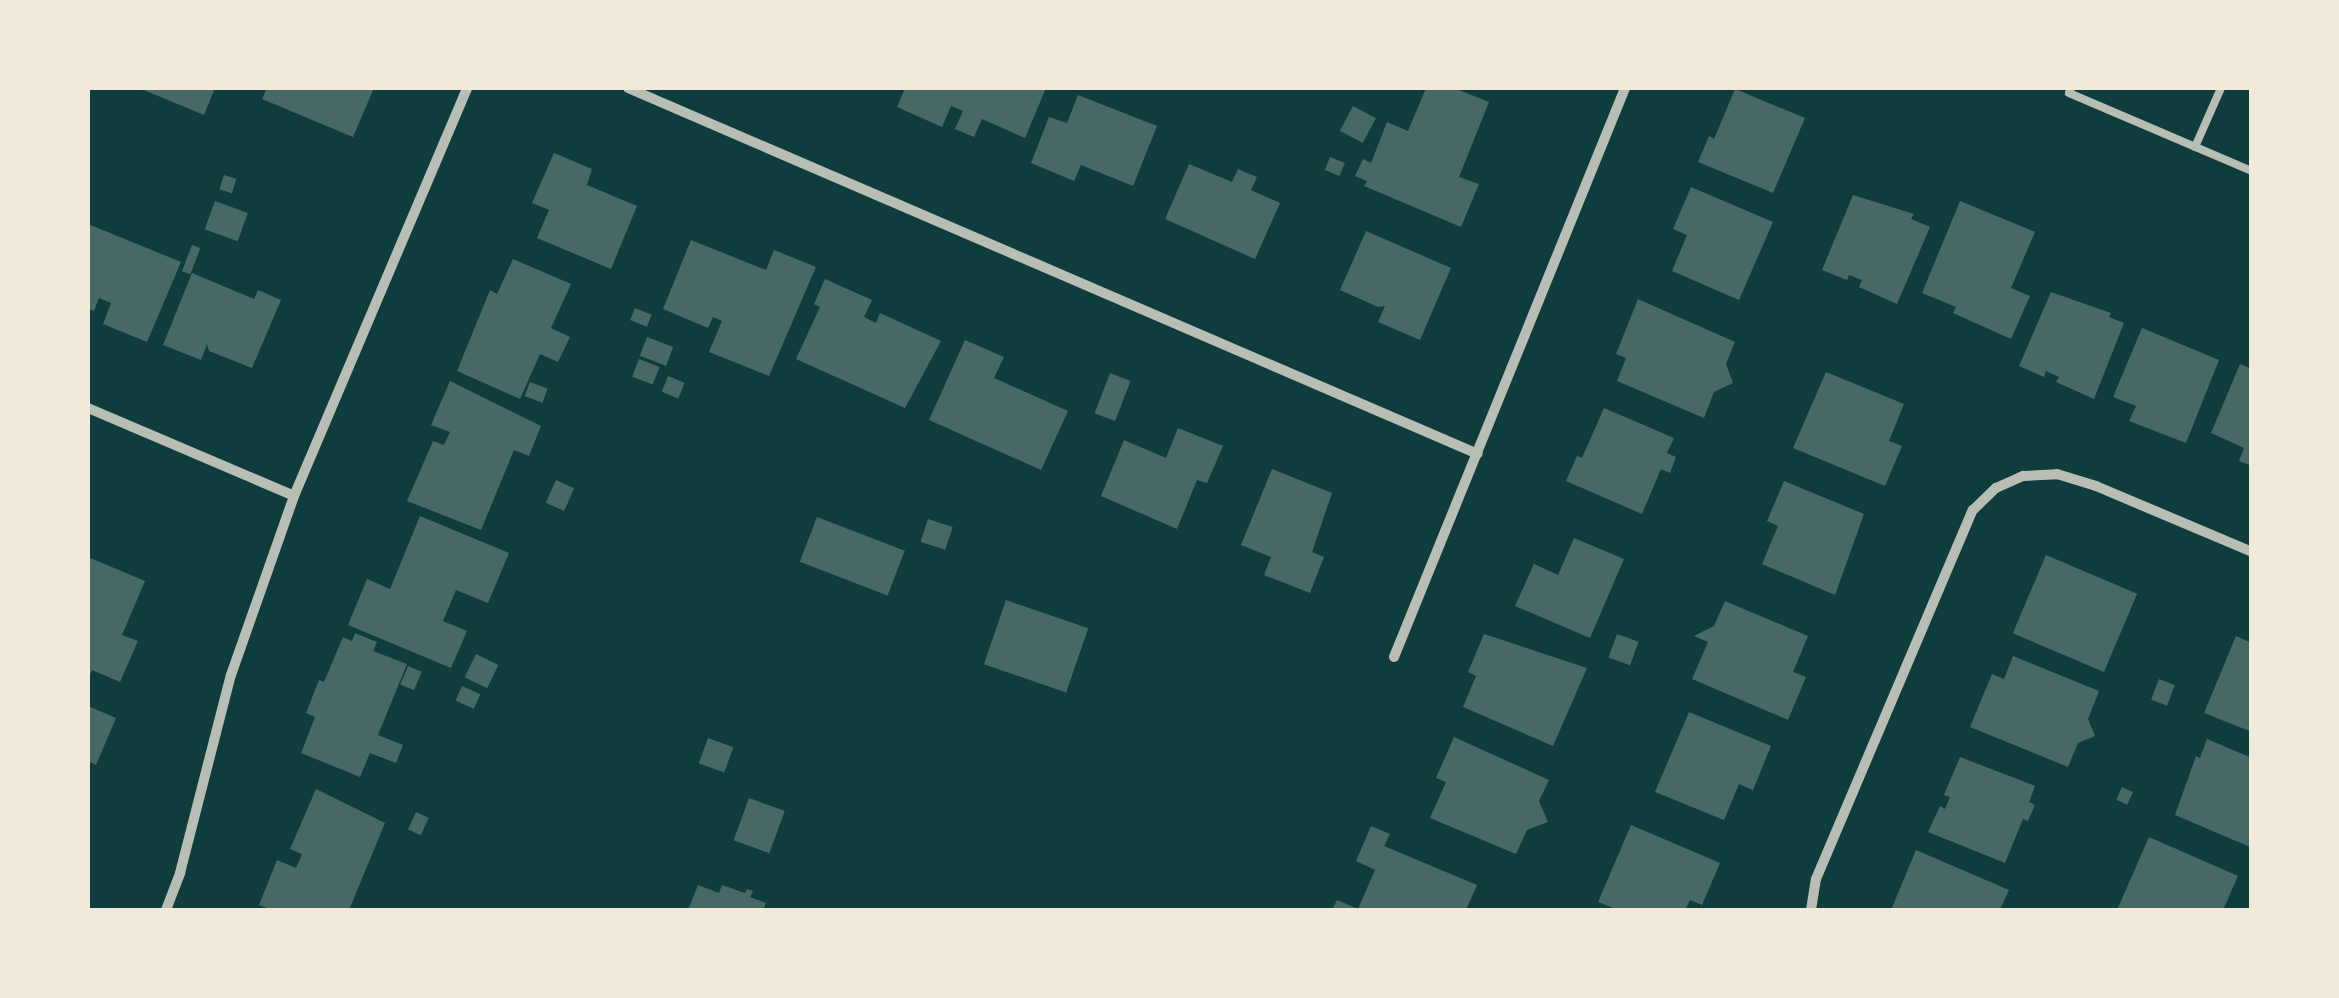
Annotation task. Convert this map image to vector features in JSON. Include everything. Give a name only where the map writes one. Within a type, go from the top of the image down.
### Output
[{"type":"street","points":[[166,910],[180,873],[231,675],[294,496],[467,88]]},
{"type":"street","points":[[628,88],[1478,454]]},
{"type":"street","points":[[1394,657],[1625,88]]},
{"type":"street","points":[[88,408],[294,496]]},
{"type":"street","points":[[1811,910],[1816,879],[1973,510],[1996,488],[2023,476],[2056,474],[2096,486],[2252,552]]},
{"type":"lane","points":[[2071,88],[2069,92],[2252,171]]},
{"type":"lane","points":[[2196,147],[2221,88]]},
{"type":"building","points":[[139,88],[215,88],[204,115]]},
{"type":"building","points":[[267,88],[374,88],[353,137],[262,99]]},
{"type":"building","points":[[905,88],[1046,88],[1025,138],[982,119],[974,137],[955,129],[963,111],[951,106],[942,127],[897,107]]},
{"type":"building","points":[[1426,88],[1454,88],[1489,102],[1459,177],[1479,184],[1461,227],[1364,186],[1367,181],[1355,176],[1363,159],[1371,163],[1387,122],[1408,131]]},
{"type":"building","points":[[1735,89],[1805,118],[1773,193],[1698,162],[1709,136],[1714,139]]},
{"type":"building","points":[[1078,95],[1157,126],[1133,186],[1081,165],[1074,181],[1031,163],[1049,117],[1067,123]]},
{"type":"building","points":[[1353,106],[1376,118],[1363,143],[1340,131]]},
{"type":"building","points":[[554,153],[592,169],[587,185],[637,206],[611,269],[537,238],[549,210],[532,203]]},
{"type":"building","points":[[1330,157],[1345,163],[1340,176],[1325,170]]},
{"type":"building","points":[[1189,164],[1232,182],[1238,169],[1257,177],[1251,190],[1280,203],[1255,259],[1165,219]]},
{"type":"building","points":[[224,175],[236,179],[232,193],[219,189]]},
{"type":"building","points":[[1691,187],[1773,222],[1739,300],[1672,271],[1687,235],[1673,229]]},
{"type":"building","points":[[1853,195],[1914,214],[1911,219],[1930,227],[1897,304],[1859,287],[1862,280],[1849,275],[1847,280],[1822,270]]},
{"type":"building","points":[[215,201],[248,213],[238,241],[205,229]]},
{"type":"building","points":[[1960,201],[2035,232],[2011,288],[2030,296],[2011,339],[1953,313],[1956,307],[1922,293]]},
{"type":"building","points":[[88,224],[181,262],[147,342],[103,324],[111,303],[99,298],[94,311],[88,309]]},
{"type":"building","points":[[1366,231],[1451,268],[1420,340],[1378,322],[1385,306],[1378,307],[1340,290]]},
{"type":"building","points":[[691,240],[766,270],[774,250],[816,267],[769,376],[709,352],[722,321],[713,317],[708,328],[663,309]]},
{"type":"building","points":[[192,245],[200,248],[190,274],[182,271]]},
{"type":"building","points":[[513,259],[571,284],[551,328],[570,337],[558,362],[540,354],[520,399],[457,371],[490,290],[497,294]]},
{"type":"building","points":[[192,273],[254,299],[258,290],[281,300],[252,368],[209,351],[207,344],[201,360],[163,345]]},
{"type":"building","points":[[825,279],[872,300],[864,317],[876,323],[880,313],[941,341],[905,408],[796,359],[820,307],[814,304]]},
{"type":"building","points":[[2051,292],[2111,313],[2109,317],[2124,323],[2094,399],[2056,382],[2059,377],[2046,371],[2044,377],[2019,366]]},
{"type":"building","points":[[1638,299],[1735,342],[1726,364],[1733,383],[1714,392],[1704,418],[1617,381],[1626,358],[1616,354]]},
{"type":"building","points":[[635,308],[652,315],[647,327],[630,320]]},
{"type":"building","points":[[2142,328],[2219,360],[2186,443],[2129,421],[2136,406],[2113,397]]},
{"type":"building","points":[[647,337],[673,347],[666,366],[640,356]]},
{"type":"building","points":[[965,340],[1004,357],[994,378],[1068,411],[1041,470],[929,420]]},
{"type":"building","points":[[639,359],[660,367],[653,385],[632,377]]},
{"type":"building","points":[[2240,364],[2252,369],[2252,466],[2239,461],[2244,448],[2211,433]]},
{"type":"building","points":[[1826,372],[1904,404],[1889,441],[1902,446],[1885,486],[1793,448]]},
{"type":"building","points":[[1110,373],[1131,381],[1115,421],[1095,413]]},
{"type":"building","points":[[668,376],[685,383],[678,399],[662,392]]},
{"type":"building","points":[[450,381],[541,426],[529,456],[514,450],[481,530],[407,501],[433,441],[444,445],[450,432],[431,425]]},
{"type":"building","points":[[530,382],[548,389],[542,403],[525,396]]},
{"type":"building","points":[[1604,408],[1674,438],[1667,453],[1676,457],[1670,473],[1661,469],[1642,514],[1566,481],[1577,456],[1582,458]]},
{"type":"building","points":[[1178,428],[1223,446],[1207,483],[1197,480],[1177,529],[1101,496],[1124,440],[1166,458]]},
{"type":"building","points":[[1272,469],[1332,493],[1312,552],[1324,557],[1310,593],[1264,575],[1271,557],[1241,545]]},
{"type":"building","points":[[556,480],[574,488],[564,511],[546,503]]},
{"type":"building","points":[[1784,481],[1864,514],[1835,595],[1762,564],[1778,526],[1767,521]]},
{"type":"building","points":[[420,516],[509,553],[488,603],[456,590],[443,621],[467,631],[451,668],[348,625],[367,579],[390,589]]},
{"type":"building","points":[[817,517],[905,551],[888,595],[800,562]]},
{"type":"building","points":[[928,519],[953,527],[945,550],[921,542]]},
{"type":"building","points":[[1574,538],[1624,559],[1590,638],[1515,606],[1534,564],[1558,575]]},
{"type":"building","points":[[2046,555],[2137,594],[2104,672],[2013,633]]},
{"type":"building","points":[[88,557],[145,581],[122,635],[138,641],[120,682],[92,670],[88,680]]},
{"type":"building","points":[[1006,600],[1088,628],[1066,693],[984,664]]},
{"type":"building","points":[[1725,601],[1808,636],[1793,672],[1806,677],[1788,720],[1692,679],[1708,642],[1694,636],[1714,626]]},
{"type":"building","points":[[355,633],[377,642],[373,651],[407,664],[378,735],[403,745],[396,763],[370,753],[360,777],[301,753],[315,717],[306,713],[319,680],[324,682],[343,637],[352,641]]},
{"type":"building","points":[[1484,634],[1587,668],[1553,746],[1463,707],[1476,676],[1468,672]]},
{"type":"building","points":[[1617,634],[1639,642],[1630,665],[1608,657]]},
{"type":"building","points":[[2236,636],[2252,643],[2252,732],[2204,713]]},
{"type":"building","points":[[476,654],[498,665],[487,688],[465,677]]},
{"type":"building","points":[[2013,656],[2099,691],[2088,719],[2095,736],[2078,743],[2068,767],[1970,727],[1992,674],[2004,679]]},
{"type":"building","points":[[408,666],[422,672],[414,690],[400,684]]},
{"type":"building","points":[[2159,679],[2175,685],[2167,706],[2151,700]]},
{"type":"building","points":[[462,686],[480,694],[474,709],[455,701]]},
{"type":"building","points":[[88,706],[116,718],[96,765],[88,761]]},
{"type":"building","points":[[1689,712],[1771,746],[1753,790],[1739,784],[1724,820],[1655,792]]},
{"type":"building","points":[[1454,737],[1549,780],[1539,801],[1548,822],[1527,830],[1516,854],[1430,818],[1446,782],[1436,778]]},
{"type":"building","points":[[708,738],[733,747],[724,773],[699,763]]},
{"type":"building","points":[[2207,739],[2252,758],[2250,847],[2175,815],[2196,756],[2200,758]]},
{"type":"building","points":[[1960,757],[2035,786],[2029,802],[2035,805],[2028,821],[2023,819],[2005,863],[1928,832],[1940,806],[1945,809],[1950,797],[1944,795]]},
{"type":"building","points":[[2122,787],[2133,792],[2127,805],[2116,800]]},
{"type":"building","points":[[316,789],[385,823],[349,910],[272,910],[259,905],[277,860],[296,868],[302,854],[290,849]]},
{"type":"building","points":[[749,798],[785,811],[769,853],[734,840]]},
{"type":"building","points":[[416,812],[429,818],[421,835],[408,829]]},
{"type":"building","points":[[1631,825],[1720,863],[1702,905],[1690,900],[1685,910],[1618,910],[1598,902]]},
{"type":"building","points":[[1371,826],[1390,834],[1384,846],[1477,885],[1466,910],[1332,910],[1337,900],[1358,909],[1375,870],[1356,861]]},
{"type":"building","points":[[2149,837],[2238,876],[2223,910],[2117,910]]},
{"type":"building","points":[[1916,850],[2009,890],[2000,910],[1891,910]]},
{"type":"building","points":[[698,885],[719,893],[722,885],[745,893],[747,889],[753,891],[750,897],[766,903],[763,910],[688,910]]}]
